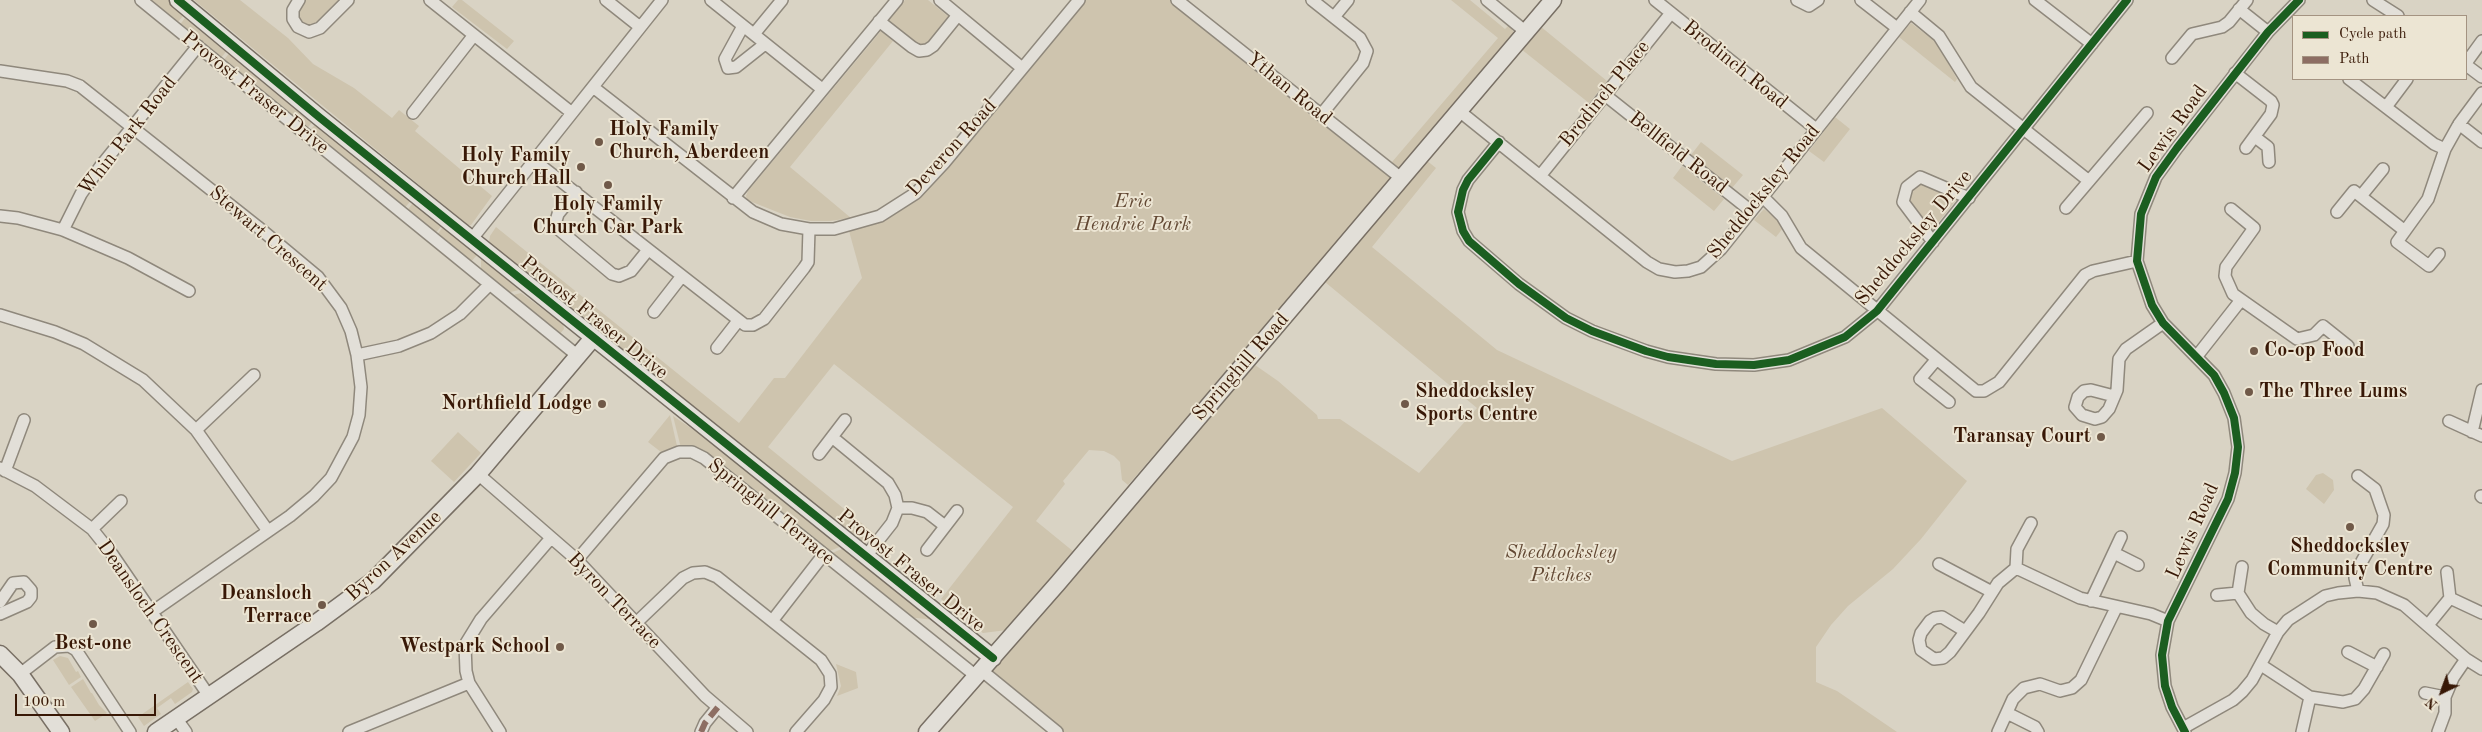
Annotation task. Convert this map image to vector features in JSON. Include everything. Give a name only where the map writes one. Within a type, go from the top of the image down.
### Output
[{"type":"street","name":"Provost Fraser Drive","points":[[141,0],[578,356]]},
{"type":"street","name":"Provost Fraser Drive","points":[[178,0],[471,240],[993,658]]},
{"type":"street","points":[[299,0],[293,10],[293,19],[298,27],[309,32],[320,28],[348,0]]},
{"type":"street","points":[[430,0],[572,113]]},
{"type":"street","points":[[606,0],[640,27]]},
{"type":"street","points":[[471,240],[662,0]]},
{"type":"street","points":[[711,0],[822,90]]},
{"type":"street","points":[[754,34],[782,0]]},
{"type":"street","points":[[733,198],[896,0]]},
{"type":"street","points":[[940,0],[1022,68]]},
{"type":"street","name":"Deveron Road","points":[[593,87],[753,212],[781,224],[809,229],[834,229],[861,223],[894,209],[916,193],[1079,0]]},
{"type":"street","name":"Ythan Road","points":[[1177,0],[1401,178]]},
{"type":"street","points":[[1312,0],[1360,38],[1367,51],[1366,58],[1321,115]]},
{"type":"street","points":[[1334,17],[1348,0]]},
{"type":"street","points":[[1487,0],[1526,32]]},
{"type":"street","name":"Springhill Road","points":[[928,732],[1552,0]]},
{"type":"street","name":"Brodinch Road","points":[[1655,0],[1816,129]]},
{"type":"street","points":[[1797,0],[1809,6],[1818,0]]},
{"type":"street","points":[[1861,0],[1897,28]]},
{"type":"street","name":"Sheddocksley Road","points":[[1458,110],[1647,262],[1659,269],[1675,272],[1701,267],[1712,260],[1920,0]]},
{"type":"street","points":[[2035,0],[2092,44]]},
{"type":"street","name":"Sheddocksley Drive","points":[[1499,142],[1468,180],[1463,190],[1458,212],[1463,231],[1475,248],[1520,284],[1566,318],[1592,331],[1668,357],[1716,364],[1754,365],[1789,360],[1834,343],[1857,328],[1877,311],[2127,0]]},
{"type":"street","name":"Lewis Road","points":[[2184,730],[2172,707],[2165,686],[2162,655],[2168,621],[2228,499],[2235,473],[2238,447],[2234,418],[2214,375],[2163,323],[2152,305],[2137,261],[2141,214],[2156,177],[2234,73],[2268,32],[2299,0]]},
{"type":"street","points":[[2373,0],[2396,15]]},
{"type":"street","points":[[2172,58],[2192,34],[2222,27],[2229,22],[2243,5],[2268,32]]},
{"type":"street","points":[[1910,12],[1939,36],[1971,88],[2089,181]]},
{"type":"street","name":"Brodinch Place","points":[[1540,176],[1671,13]]},
{"type":"street","points":[[880,21],[919,51],[927,50],[958,15]]},
{"type":"street","points":[[743,26],[725,59],[728,68],[736,68],[766,44]]},
{"type":"street","points":[[413,113],[474,35]]},
{"type":"street","points":[[2467,63],[2482,41]]},
{"type":"street","name":"Whin Park Road","points":[[63,230],[81,194],[198,46]]},
{"type":"street","points":[[2467,65],[2482,77]]},
{"type":"street","name":"Stewart Crescent","points":[[0,71],[67,81],[80,86],[318,277],[341,308],[351,332],[357,355],[361,387],[359,415],[353,437],[331,478],[314,496],[268,531],[152,612]]},
{"type":"street","points":[[2234,73],[2271,101],[2271,114],[2246,148]]},
{"type":"street","points":[[2350,80],[2444,149]]},
{"type":"street","points":[[2386,107],[2406,80]]},
{"type":"street","points":[[2438,254],[2429,266],[2397,242],[2428,199],[2444,149],[2459,124],[2482,93]]},
{"type":"street","name":"Bellfield Road","points":[[1605,95],[1751,211]]},
{"type":"street","points":[[2066,208],[2147,113]]},
{"type":"street","points":[[2459,124],[2482,142]]},
{"type":"street","points":[[2255,136],[2268,147],[2269,162]]},
{"type":"street","points":[[535,161],[738,321],[752,325],[764,319],[808,262],[809,229]]},
{"type":"street","points":[[2362,196],[2383,169]]},
{"type":"street","name":"Sheddocksley Drive","points":[[1933,242],[1903,202],[1907,187],[1920,177],[1969,198]]},
{"type":"street","points":[[2337,212],[2354,191],[2405,231]]},
{"type":"street","points":[[576,192],[558,214],[557,228],[612,274],[626,275],[648,250]]},
{"type":"street","points":[[1762,197],[1782,216],[1801,248],[1976,391],[1984,392],[1992,388],[2085,275],[2099,269],[2137,261]]},
{"type":"street","points":[[2231,209],[2254,228],[2226,267],[2225,276],[2228,285],[2241,300],[2297,339],[2314,335],[2323,326],[2348,346]]},
{"type":"street","points":[[0,216],[18,218],[63,230],[128,258],[189,291]]},
{"type":"street","points":[[654,312],[682,276]]},
{"type":"street","points":[[357,355],[399,346],[431,333],[460,314],[489,285]]},
{"type":"street","points":[[2197,356],[2241,300]]},
{"type":"street","points":[[0,315],[55,332],[84,344],[143,380],[196,430],[268,531]]},
{"type":"street","points":[[717,348],[738,321]]},
{"type":"street","points":[[2114,396],[2119,358],[2126,349],[2163,323]]},
{"type":"street","name":"Byron Avenue","points":[[156,732],[316,624],[373,581],[478,474],[593,338]]},
{"type":"street","points":[[1936,360],[1920,380],[1949,402]]},
{"type":"street","points":[[196,430],[254,375]]},
{"type":"street","points":[[2449,421],[2477,434],[2482,390]]},
{"type":"street","name":"Deansloch Crescent","points":[[24,420],[3,470],[35,486],[92,529],[112,554],[209,696]]},
{"type":"street","points":[[819,454],[845,420]]},
{"type":"street","points":[[832,437],[888,483],[895,495],[898,508],[892,523],[866,556]]},
{"type":"street","name":"Springhill Terrace","points":[[577,560],[664,458],[680,452],[692,452],[704,458],[824,554],[1056,732]]},
{"type":"street","name":"Byron Terrace","points":[[478,474],[577,560],[718,707],[747,732]]},
{"type":"street","points":[[2358,476],[2375,489],[2384,515],[2383,524],[2357,570],[2358,591]]},
{"type":"street","name":"Deansloch Crescent","points":[[92,529],[121,501]]},
{"type":"street","points":[[898,508],[912,508],[927,512],[946,526]]},
{"type":"street","points":[[927,550],[957,511]]},
{"type":"street","points":[[1965,632],[1992,592],[2016,568],[2017,549],[2031,523]]},
{"type":"street","points":[[2091,601],[2121,537]]},
{"type":"street","points":[[500,732],[469,683],[465,659],[466,646],[471,633],[551,538]]},
{"type":"street","points":[[2114,553],[2138,564]]},
{"type":"street","points":[[772,621],[824,554]]},
{"type":"street","points":[[1939,564],[1992,592]]},
{"type":"street","points":[[2242,567],[2238,593],[2251,612],[2264,624],[2278,632]]},
{"type":"street","points":[[2016,568],[2080,598],[2116,608],[2151,614],[2168,621]]},
{"type":"street","points":[[636,623],[683,578],[693,573],[705,572],[717,577],[821,660],[830,674],[831,687],[824,700],[796,732]]},
{"type":"street","points":[[2428,625],[2450,598],[2447,572]]},
{"type":"street","points":[[0,602],[12,583],[24,582],[30,587],[31,596],[27,602],[0,614]]},
{"type":"street","points":[[2184,730],[2233,700],[2252,680],[2278,632],[2288,620],[2325,596],[2358,591],[2377,593],[2391,598],[2404,605],[2466,659],[2482,669]]},
{"type":"street","points":[[2217,595],[2238,593]]},
{"type":"street","points":[[2450,598],[2482,613]]},
{"type":"street","points":[[1998,732],[2018,692],[2031,685],[2040,684],[2060,691],[2072,688],[2081,680],[2116,608]]},
{"type":"street","points":[[20,674],[55,647],[69,646],[76,650],[130,732]]},
{"type":"street","points":[[2348,652],[2377,667]]},
{"type":"street","points":[[0,654],[20,674],[61,732]]},
{"type":"street","points":[[2261,665],[2310,697],[2332,702],[2343,702],[2355,699],[2364,689],[2384,654]]},
{"type":"street","points":[[2438,732],[2445,713],[2446,697],[2453,678],[2466,659]]},
{"type":"street","points":[[349,732],[469,683]]},
{"type":"street","points":[[2425,693],[2446,697]]},
{"type":"street","points":[[2302,732],[2310,697]]},
{"type":"street","points":[[701,732],[705,723],[718,707]]},
{"type":"street","points":[[2007,713],[2035,727],[2038,732]]},
{"type":"street","points":[[176,718],[186,732]]},
{"type":"green space","points":[[148,0],[171,0],[181,8],[183,16],[177,23]]},
{"type":"green space","points":[[194,0],[240,0],[288,38],[313,64],[354,88],[392,118],[399,110],[419,126],[415,131],[492,196],[471,225],[468,225]]},
{"type":"green space","points":[[302,0],[343,0],[313,28],[299,23],[298,7]]},
{"type":"green space","points":[[458,0],[462,0],[514,41],[507,49],[452,7]]},
{"type":"green space","points":[[905,0],[928,0],[949,17],[948,21],[930,43],[919,46],[889,24],[888,20]]},
{"type":"green space","name":"Eric Hendrie Park","points":[[1084,0],[1170,0],[1394,178],[1128,485],[1122,480],[1120,462],[1114,456],[1104,451],[1089,450],[1063,481],[1065,484],[1036,521],[1074,552],[1007,630],[983,633],[941,599],[1013,507],[834,364],[768,447],[875,534],[865,543],[489,242],[490,236],[496,227],[739,423],[774,378],[785,378],[862,278],[849,231],[896,213],[919,196]]},
{"type":"green space","points":[[1451,0],[1470,0],[1505,29],[1510,24],[1514,34],[1403,167],[1399,168],[1392,162],[1498,38]]},
{"type":"green space","points":[[185,18],[190,22],[197,22],[229,48],[220,59],[179,26]]},
{"type":"green space","points":[[1911,23],[1937,43],[1957,79],[1955,82],[1899,37]]},
{"type":"green space","points":[[1540,26],[1607,81],[1589,103],[1521,49]]},
{"type":"green space","points":[[881,31],[893,41],[790,167],[851,218],[811,221],[790,217],[747,200],[748,191]]},
{"type":"green space","points":[[231,51],[313,121],[306,130],[223,61]]},
{"type":"green space","points":[[1835,117],[1850,129],[1824,162],[1809,151]]},
{"type":"green space","points":[[316,123],[413,198],[403,210],[309,132]]},
{"type":"green space","points":[[1701,142],[1743,175],[1732,188],[1691,155]]},
{"type":"green space","name":"Sheddocksley Pitches","points":[[1426,160],[1436,168],[1372,247],[1497,350],[1732,461],[1882,408],[1967,481],[1921,539],[1893,569],[1848,606],[1831,625],[1816,647],[1816,682],[1837,691],[1897,732],[1061,732],[992,672],[1006,652],[1255,365],[1278,381],[1317,415],[1318,419],[1340,419],[1419,473],[1477,408],[1325,282]]},
{"type":"green space","points":[[1682,166],[1724,199],[1714,211],[1673,178]]},
{"type":"green space","points":[[1924,183],[1957,199],[1932,230],[1909,204],[1909,192],[1918,184]]},
{"type":"green space","points":[[415,200],[444,223],[434,235],[406,212]]},
{"type":"green space","points":[[1764,209],[1778,220],[1783,228],[1776,237],[1754,220]]},
{"type":"green space","points":[[443,227],[477,255],[469,264],[436,236]]},
{"type":"green space","points":[[481,258],[519,290],[506,293],[481,273]]},
{"type":"green space","points":[[521,293],[563,324],[564,329],[558,336],[509,296]]},
{"type":"green space","points":[[670,415],[677,446],[661,452],[648,442]]},
{"type":"green space","points":[[673,416],[716,445],[842,546],[827,552],[681,448]]},
{"type":"green space","points":[[458,432],[481,453],[454,482],[431,461]]},
{"type":"green space","points":[[2323,473],[2333,480],[2334,490],[2324,504],[2306,489],[2316,475]]},
{"type":"green space","points":[[844,548],[934,620],[908,617],[830,554]]},
{"type":"green space","points":[[60,656],[68,658],[81,677],[69,685],[53,660]]},
{"type":"green space","points":[[836,664],[856,672],[858,688],[837,696],[841,686]]},
{"type":"green space","points":[[83,679],[99,705],[107,713],[95,721],[71,687]]},
{"type":"green space","points":[[188,682],[193,689],[192,692],[175,704],[171,698],[157,708],[161,714],[144,726],[138,717]]},
{"type":"marked path","points":[[701,732],[705,723],[718,707]]},
{"type":"cycle path","points":[[178,0],[319,117],[993,658]]},
{"type":"cycle path","points":[[1499,142],[1468,180],[1463,190],[1458,212],[1463,231],[1469,241],[1519,284],[1566,318],[1592,331],[1646,351],[1668,357],[1716,364],[1754,365],[1789,360],[1845,337],[1877,311],[2127,0]]},
{"type":"cycle path","points":[[2185,732],[2172,707],[2165,686],[2162,655],[2168,621],[2228,499],[2235,473],[2238,447],[2234,418],[2214,375],[2163,323],[2152,305],[2137,261],[2141,214],[2156,177],[2177,148],[2268,32],[2299,0]]},
{"type":"place","name":"Holy Family Church, Aberdeen","points":[[599,142]]},
{"type":"place","name":"Holy Family Church Hall","points":[[581,167]]},
{"type":"place","name":"Holy Family Church Car Park","points":[[608,185]]},
{"type":"place","name":"Co-op Food","points":[[2254,351]]},
{"type":"place","name":"The Three Lums","points":[[2249,392]]},
{"type":"place","name":"Northfield Lodge","points":[[602,404]]},
{"type":"place","name":"Sheddocksley Sports Centre","points":[[1405,404]]},
{"type":"place","name":"Taransay Court","points":[[2101,437]]},
{"type":"place","name":"Sheddocksley Community Centre","points":[[2350,527]]},
{"type":"place","name":"Deansloch Terrace","points":[[322,605]]},
{"type":"place","name":"Best-one","points":[[93,624]]},
{"type":"place","name":"Westpark School","points":[[560,647]]}]
